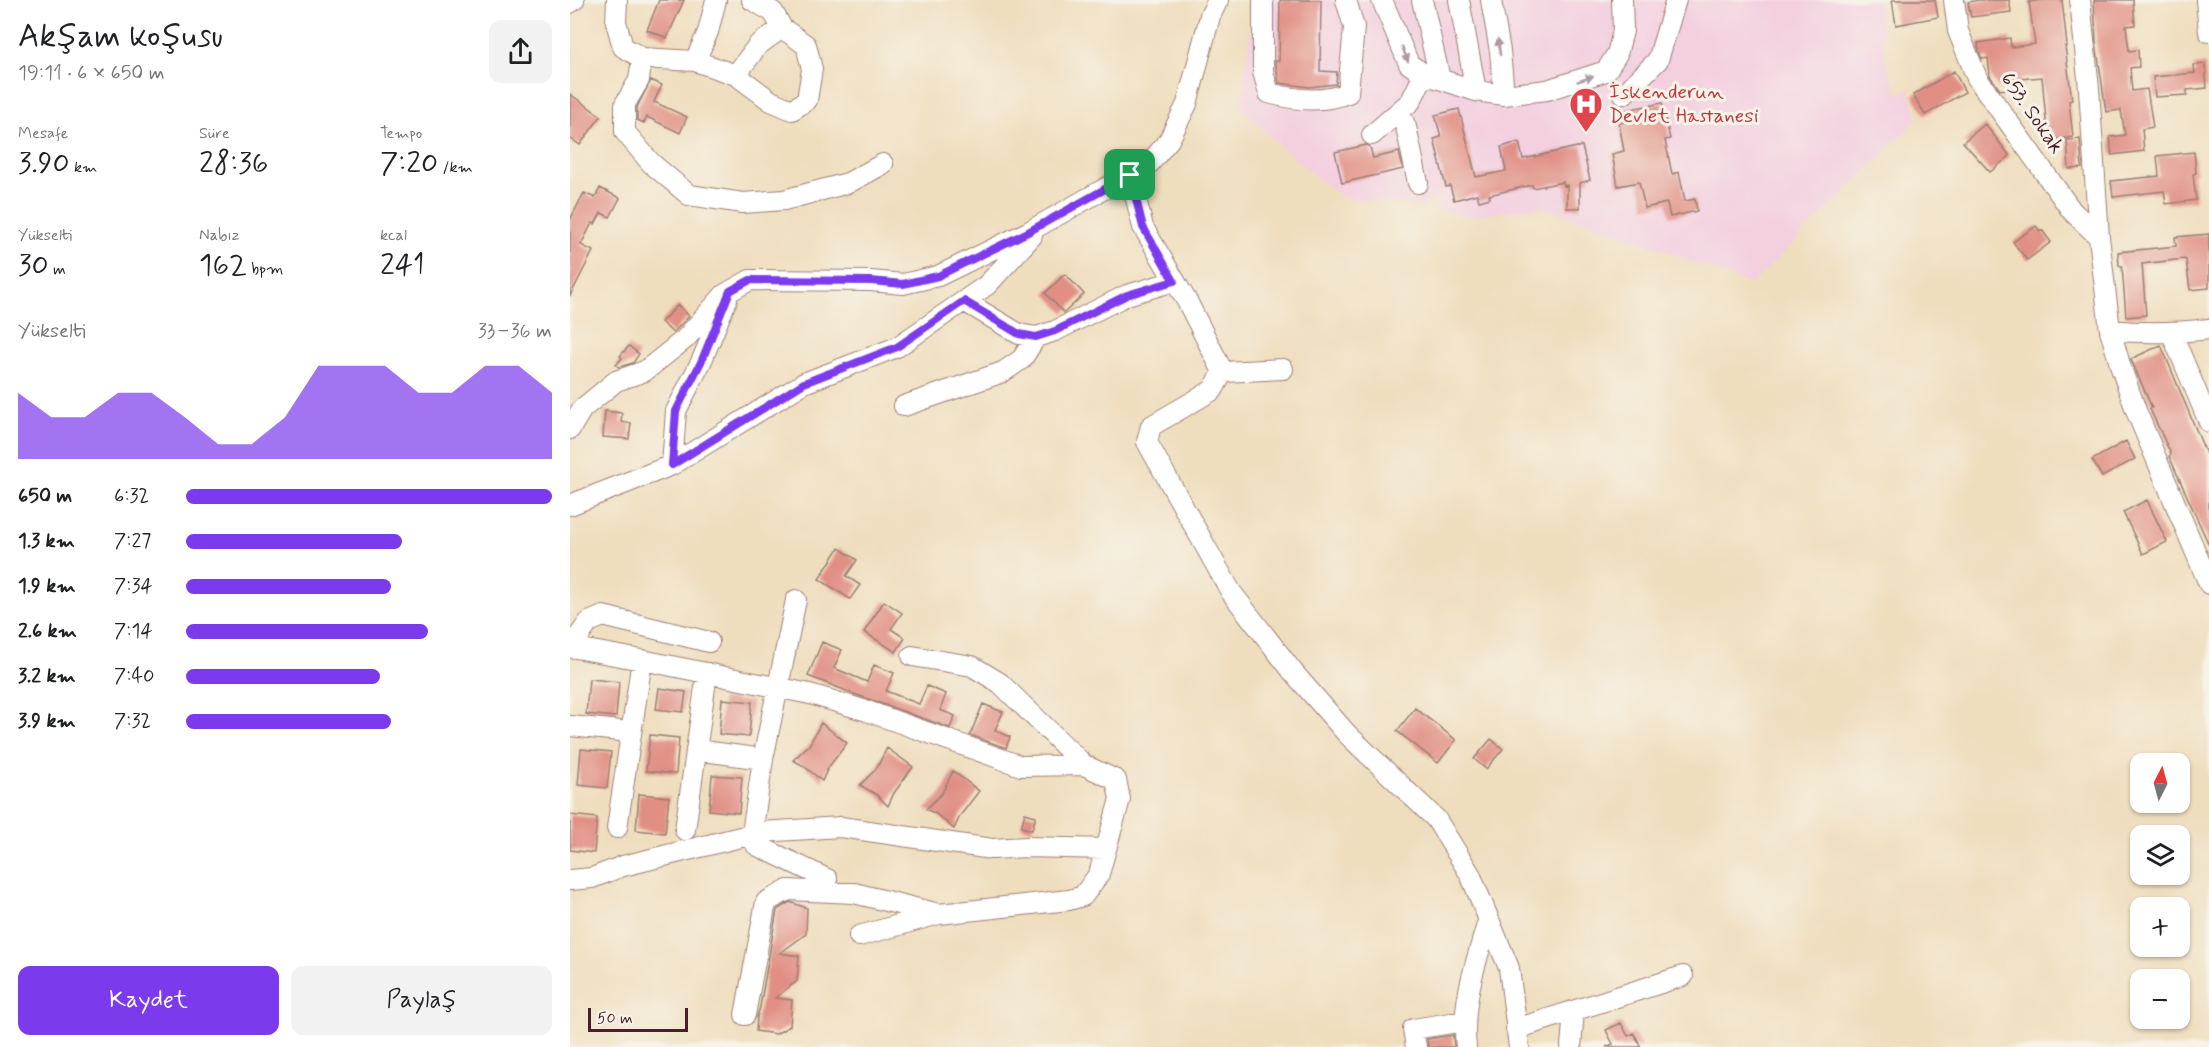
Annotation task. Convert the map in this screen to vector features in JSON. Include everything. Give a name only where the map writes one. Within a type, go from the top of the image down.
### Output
[{"type":"street","points":[[570,3],[574,0]]},
{"type":"street","points":[[617,0],[616,22],[623,47],[642,58],[695,61],[736,75],[771,101],[792,110],[807,100],[812,69],[806,45],[781,13],[752,0]]},
{"type":"street","points":[[695,61],[708,32],[716,0]]},
{"type":"street","points":[[570,429],[582,408],[616,381],[645,371],[685,339],[725,294],[750,280],[871,281],[903,284],[938,276],[1042,225],[1150,163],[1173,131],[1187,104],[1210,16],[1218,0]]},
{"type":"street","points":[[1263,0],[1263,72],[1269,93],[1286,98],[1332,100],[1348,93],[1354,27],[1346,0]]},
{"type":"street","points":[[1382,0],[1409,64],[1432,77],[1476,91],[1504,95],[1547,90],[1606,71],[1617,54],[1623,31],[1622,0]]},
{"type":"street","points":[[1372,135],[1410,101],[1432,77],[1422,0]]},
{"type":"street","points":[[1459,0],[1476,91]]},
{"type":"street","points":[[1491,0],[1500,51],[1504,95]]},
{"type":"street","points":[[1624,94],[1658,60],[1676,0]]},
{"type":"street","name":"653. Sokak","points":[[1954,0],[1958,31],[1977,78],[2072,211],[2099,237]]},
{"type":"street","points":[[2080,0],[2089,89],[2099,237],[2110,330],[2137,413],[2209,584]]},
{"type":"street","points":[[2207,0],[2209,32]]},
{"type":"street","points":[[736,75],[781,13]]},
{"type":"street","points":[[642,58],[639,80],[625,104],[625,132],[651,163],[688,195],[743,203],[784,200],[848,183],[883,164]]},
{"type":"street","points":[[1399,111],[1406,127],[1418,183]]},
{"type":"street","points":[[1130,175],[1143,227],[1223,372]]},
{"type":"street","points":[[570,505],[672,465],[804,383],[897,347],[987,285],[1042,225]]},
{"type":"street","points":[[964,301],[1019,334],[1036,337],[1055,331],[1127,295],[1174,281]]},
{"type":"street","points":[[672,465],[676,411],[702,360],[730,291]]},
{"type":"street","points":[[2110,330],[2146,334],[2209,328]]},
{"type":"street","points":[[2172,333],[2209,422]]},
{"type":"street","points":[[904,406],[1003,372],[1022,359],[1036,337]]},
{"type":"street","points":[[1223,372],[1283,369]]},
{"type":"street","points":[[1223,372],[1213,390],[1151,426],[1147,442],[1231,592],[1293,672],[1347,734],[1436,819],[1470,874],[1509,968],[1518,1038],[1574,1011],[1683,976]]},
{"type":"street","points":[[796,600],[763,759],[752,834],[756,844],[827,879],[826,891]]},
{"type":"street","points":[[709,642],[603,616],[589,622],[570,648],[810,694],[867,711],[1021,766],[1084,765]]},
{"type":"street","points":[[858,936],[939,914],[1069,900],[1083,896],[1099,874],[1120,799],[1116,780],[1084,765],[1000,683],[972,666],[912,656]]},
{"type":"street","points":[[616,828],[642,660]]},
{"type":"street","points":[[685,830],[707,673]]},
{"type":"street","points":[[570,726],[631,732]]},
{"type":"street","points":[[696,750],[763,759]]},
{"type":"street","points":[[570,880],[592,878],[622,866],[761,832],[841,827],[992,849],[1027,847],[1106,849]]},
{"type":"street","points":[[745,1015],[766,903],[788,890],[854,893],[939,914]]},
{"type":"street","points":[[1466,1047],[1464,1021],[1469,986],[1488,921]]},
{"type":"street","points":[[1571,1047],[1574,1011]]},
{"type":"street","points":[[1416,1047],[1413,1029],[1464,1021]]},
{"type":"shaded area","name":"İskenderun Devlet Hastanesi","points":[[1254,0],[1878,0],[1886,61],[1899,94],[1909,88],[1918,119],[1751,285],[1642,241],[1542,207],[1475,216],[1461,215],[1436,209],[1436,200],[1427,198],[1424,206],[1349,199],[1333,191],[1280,146],[1241,107]]},
{"type":"building","points":[[659,0],[684,0],[667,38],[647,30]]},
{"type":"building","points":[[1280,0],[1321,0],[1320,71],[1337,72],[1336,84],[1309,87],[1279,83],[1275,61],[1279,61]]},
{"type":"building","points":[[1892,0],[1935,0],[1938,17],[1896,25]]},
{"type":"building","points":[[2009,0],[2011,12],[1971,17],[1968,2]]},
{"type":"building","points":[[2062,0],[2072,100],[2069,101],[2073,137],[2053,140],[2052,129],[2047,130],[2042,77],[2020,79],[2022,87],[2000,90],[1990,76],[1988,58],[1982,59],[1978,43],[2010,38],[2011,47],[2035,44],[2029,2]]},
{"type":"building","points":[[2094,0],[2133,0],[2135,25],[2126,26],[2129,51],[2138,50],[2139,67],[2130,68],[2132,91],[2147,89],[2153,127],[2142,129],[2144,151],[2112,155],[2110,137],[2125,135],[2121,110],[2106,112],[2096,42]]},
{"type":"building","points":[[2205,64],[2207,88],[2187,90],[2187,95],[2155,97],[2153,77],[2195,73],[2194,65]]},
{"type":"building","points":[[1954,71],[1965,92],[1925,115],[1913,95]]},
{"type":"building","points":[[651,80],[662,85],[654,102],[687,117],[680,133],[647,117],[644,123],[637,120],[637,107]]},
{"type":"building","points":[[570,94],[601,116],[580,145],[570,138]]},
{"type":"building","points":[[1662,103],[1670,139],[1665,140],[1672,174],[1679,172],[1685,201],[1695,199],[1697,211],[1670,217],[1667,203],[1645,208],[1639,182],[1618,186],[1612,154],[1624,151],[1619,123],[1628,121],[1625,110]]},
{"type":"building","points":[[1459,109],[1476,177],[1506,171],[1501,147],[1519,142],[1523,159],[1582,146],[1590,180],[1580,183],[1580,208],[1567,208],[1567,185],[1564,186],[1563,182],[1533,188],[1532,185],[1489,195],[1490,198],[1479,201],[1477,194],[1454,200],[1450,186],[1446,187],[1434,139],[1441,137],[1435,115]]},
{"type":"building","points":[[1985,124],[2010,156],[1990,172],[1963,142]]},
{"type":"building","points":[[2080,139],[2082,168],[2069,169],[2067,140]]},
{"type":"building","points":[[1366,145],[1370,147],[1373,158],[1399,152],[1403,169],[1342,183],[1335,152]]},
{"type":"building","points":[[2194,152],[2196,173],[2193,174],[2196,200],[2166,204],[2164,191],[2113,197],[2111,181],[2159,176],[2157,156]]},
{"type":"building","points":[[600,188],[620,198],[610,217],[601,213],[595,224],[592,223],[581,245],[593,251],[570,296],[570,220],[584,193],[595,198]]},
{"type":"building","points":[[2036,226],[2051,242],[2027,260],[2013,242]]},
{"type":"building","points":[[2209,234],[2209,288],[2190,290],[2184,259],[2142,264],[2146,315],[2126,317],[2122,266],[2119,266],[2118,252],[2176,246],[2175,237]]},
{"type":"building","points":[[1065,274],[1084,294],[1064,313],[1045,293]]},
{"type":"building","points":[[678,305],[689,316],[673,333],[661,322]]},
{"type":"building","points":[[2161,345],[2209,461],[2209,545],[2169,456],[2170,452],[2150,409],[2152,408],[2131,359]]},
{"type":"building","points":[[629,346],[639,354],[633,363],[619,367],[616,365],[622,358],[620,356]]},
{"type":"building","points":[[605,411],[622,413],[621,422],[631,423],[629,439],[603,437]]},
{"type":"building","points":[[2126,441],[2135,459],[2102,477],[2092,460]]},
{"type":"building","points":[[2147,500],[2167,542],[2143,554],[2123,512]]},
{"type":"building","points":[[839,548],[857,560],[846,576],[860,585],[850,599],[819,579]]},
{"type":"building","points":[[884,601],[902,613],[891,629],[905,638],[896,652],[864,632]]},
{"type":"building","points":[[822,642],[842,650],[834,668],[867,682],[874,665],[894,673],[886,691],[919,704],[927,686],[946,694],[940,710],[955,716],[950,728],[808,676]]},
{"type":"building","points":[[589,679],[619,682],[616,717],[586,714]]},
{"type":"building","points":[[659,688],[686,692],[683,712],[656,709]]},
{"type":"building","points":[[722,699],[752,702],[749,737],[719,734]]},
{"type":"building","points":[[983,704],[1003,712],[995,730],[1010,737],[1006,748],[970,735]]},
{"type":"building","points":[[1415,708],[1456,740],[1438,763],[1397,731]]},
{"type":"building","points":[[821,723],[847,743],[828,768],[822,781],[793,760],[809,745]]},
{"type":"building","points":[[650,735],[679,738],[676,774],[646,771]]},
{"type":"building","points":[[1491,739],[1503,749],[1486,769],[1474,759]]},
{"type":"building","points":[[887,748],[913,767],[894,793],[888,806],[877,795],[860,785],[876,769]]},
{"type":"building","points":[[581,749],[611,752],[607,788],[578,785]]},
{"type":"building","points":[[953,771],[979,791],[960,816],[954,829],[926,809],[942,793]]},
{"type":"building","points":[[712,775],[742,777],[739,813],[709,810]]},
{"type":"building","points":[[639,794],[669,797],[665,833],[636,830]]},
{"type":"building","points":[[1025,813],[1036,816],[1032,830],[1021,827]]},
{"type":"building","points":[[570,815],[597,818],[594,853],[570,850]]},
{"type":"building","points":[[790,902],[807,908],[806,934],[780,953],[799,956],[797,981],[775,998],[792,1000],[790,1026],[776,1034],[756,1031],[777,910]]},
{"type":"building","points":[[1621,1023],[1628,1036],[1634,1033],[1641,1047],[1606,1047],[1613,1044],[1606,1030]]},
{"type":"building","points":[[1453,1035],[1454,1047],[1428,1047],[1427,1039]]},
{"type":"place","name":"İskenderun Devlet Hastanesi","points":[[1586,133]]},
{"type":"route","points":[[1130,175],[1143,227],[1174,281],[1127,295],[1055,331],[1036,337],[1019,334],[964,301],[897,347],[804,383],[672,465],[676,411],[702,360],[730,291],[750,280],[871,281],[903,284],[938,276],[1028,232],[1130,175]]}]
